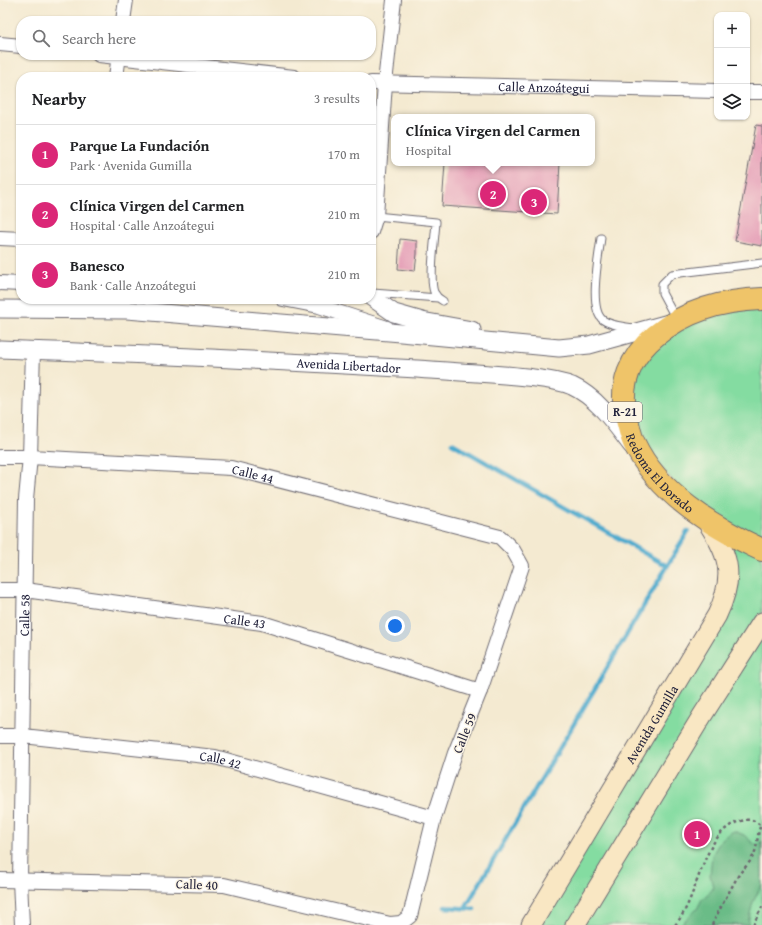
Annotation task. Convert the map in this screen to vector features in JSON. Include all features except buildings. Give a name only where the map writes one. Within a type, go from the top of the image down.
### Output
[{"type":"main road","name":"Redoma El Dorado","points":[[762,299],[735,301],[717,305],[697,312],[662,330],[642,349],[631,364],[625,382],[624,408],[634,442],[640,454],[656,476],[677,497],[704,518],[762,550]]},
{"type":"main road","name":"Avenida Gumilla","points":[[531,925],[717,615],[723,601],[729,578],[728,565],[723,550],[704,518]]},
{"type":"main road","points":[[575,925],[702,716],[762,622]]},
{"type":"street","points":[[124,16],[126,0]]},
{"type":"street","points":[[376,216],[385,83],[394,0]]},
{"type":"street","points":[[0,44],[16,46]]},
{"type":"street","points":[[117,72],[118,60]]},
{"type":"street","points":[[152,60],[252,72]]},
{"type":"street","name":"Calle Anzoátegui","points":[[376,82],[714,91]]},
{"type":"street","points":[[750,92],[762,92]]},
{"type":"street","points":[[0,238],[16,239]]},
{"type":"street","points":[[0,284],[16,284]]},
{"type":"street","points":[[376,300],[394,312],[422,321],[478,331],[518,344]]},
{"type":"street","points":[[306,304],[326,308],[401,333]]},
{"type":"street","points":[[0,309],[127,310],[559,348],[602,342],[678,321]]},
{"type":"street","name":"Avenida Libertador","points":[[0,349],[274,360],[505,375],[561,382],[582,392],[593,400],[604,411],[656,476]]},
{"type":"street","name":"Calle 58","points":[[22,925],[20,880],[26,499],[30,457],[33,350]]},
{"type":"street","name":"Calle 44","points":[[0,456],[231,468],[500,537]]},
{"type":"street","name":"Calle 59","points":[[390,924],[400,923],[410,916],[434,818],[455,753],[480,691],[522,566],[513,550],[500,537]]},
{"type":"street","name":"Calle 43","points":[[0,590],[25,590],[262,622],[480,691]]},
{"type":"street","name":"Calle 42","points":[[0,736],[22,736],[215,757],[434,818]]},
{"type":"street","name":"Calle 40","points":[[0,880],[224,885],[390,924]]},
{"type":"lane","points":[[376,216],[436,222],[432,281],[434,292],[440,299],[376,293]]},
{"type":"lane","points":[[601,238],[596,278],[596,306],[598,314],[602,320],[609,323],[644,330]]},
{"type":"lane","points":[[678,321],[662,293],[662,284],[672,274],[762,263]]},
{"type":"path","points":[[675,925],[694,893],[706,856],[716,838],[732,824],[738,821],[750,819],[757,821],[761,827],[758,832],[757,846],[752,859],[739,875],[712,925]]},
{"type":"path","points":[[753,925],[762,907]]},
{"type":"green space","points":[[762,303],[762,545],[693,504],[637,440],[632,371],[680,325]]},
{"type":"green space","points":[[720,538],[762,553],[762,617],[576,925],[534,925],[719,616]]},
{"type":"green space","points":[[762,622],[762,925],[578,925]]},
{"type":"green space","points":[[734,831],[744,835],[754,844],[759,844],[762,841],[762,885],[753,902],[748,925],[680,925],[697,909],[702,899],[712,890],[713,887],[710,875],[712,855],[721,840]]},
{"type":"waterway","points":[[452,443],[667,566]]},
{"type":"waterway","points":[[465,908],[688,531]]},
{"type":"waterway","points":[[445,907],[474,909]]},
{"type":"place","name":"Clínica Virgen del Carmen","points":[[493,194]]},
{"type":"place","name":"Banesco","points":[[534,202]]},
{"type":"place","name":"Parque La Fundación","points":[[697,834]]}]
